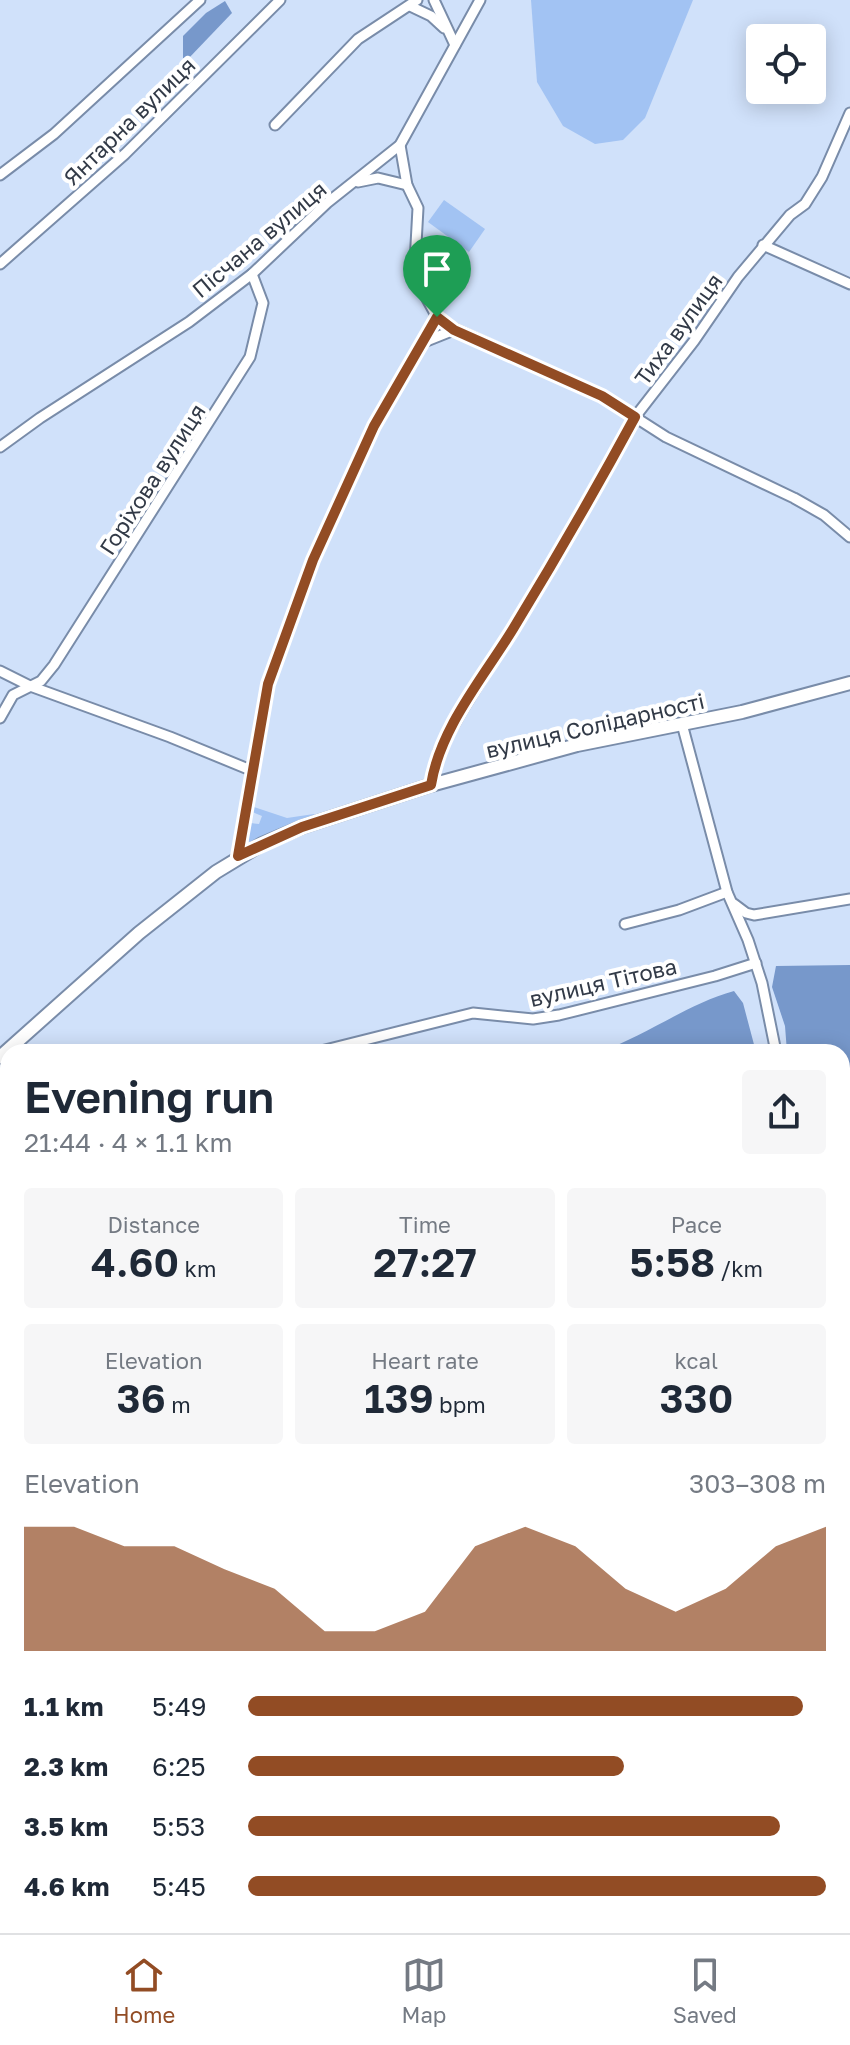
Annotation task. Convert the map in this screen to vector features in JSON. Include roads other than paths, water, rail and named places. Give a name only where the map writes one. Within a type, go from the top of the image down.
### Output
[{"type":"main road","name":"вулиця Солідарності","points":[[15,1044],[139,933],[238,856],[302,827],[431,785],[577,745],[742,712],[850,683]]},
{"type":"street","name":"Янтарна вулиця","points":[[0,175],[54,134],[200,0]]},
{"type":"street","name":"Янтарна вулиця","points":[[0,264],[125,154],[280,0]]},
{"type":"street","points":[[434,0],[455,45]]},
{"type":"street","name":"Пісчана вулиця","points":[[0,447],[189,322],[252,274],[327,203],[400,145],[480,0]]},
{"type":"street","points":[[275,125],[358,39],[414,3],[447,30]]},
{"type":"street","name":"Тиха вулиця","points":[[431,785],[439,751],[552,565],[635,417],[763,245],[790,215],[805,204],[822,177],[850,113]]},
{"type":"street","points":[[400,145],[407,185],[418,208],[415,263],[420,286],[437,317],[454,330],[602,396],[679,443],[794,498],[824,515],[850,537]]},
{"type":"street","points":[[355,183],[378,178],[407,185]]},
{"type":"street","points":[[763,245],[850,284]]},
{"type":"street","name":"Горіхова вулиця","points":[[0,718],[13,695],[41,681],[54,665],[250,357],[263,303],[252,274]]},
{"type":"street","points":[[238,856],[268,684],[313,560],[374,426],[437,317]]},
{"type":"street","points":[[421,344],[431,337],[454,330]]},
{"type":"street","points":[[0,671],[30,686],[253,771]]},
{"type":"street","points":[[682,724],[729,897],[756,963],[774,1044]]},
{"type":"street","points":[[729,897],[746,913],[754,915],[850,899]]},
{"type":"street","points":[[625,924],[729,897]]},
{"type":"street","name":"вулиця Тітова","points":[[349,1044],[473,1013],[533,1019],[559,1015],[756,963]]}]
